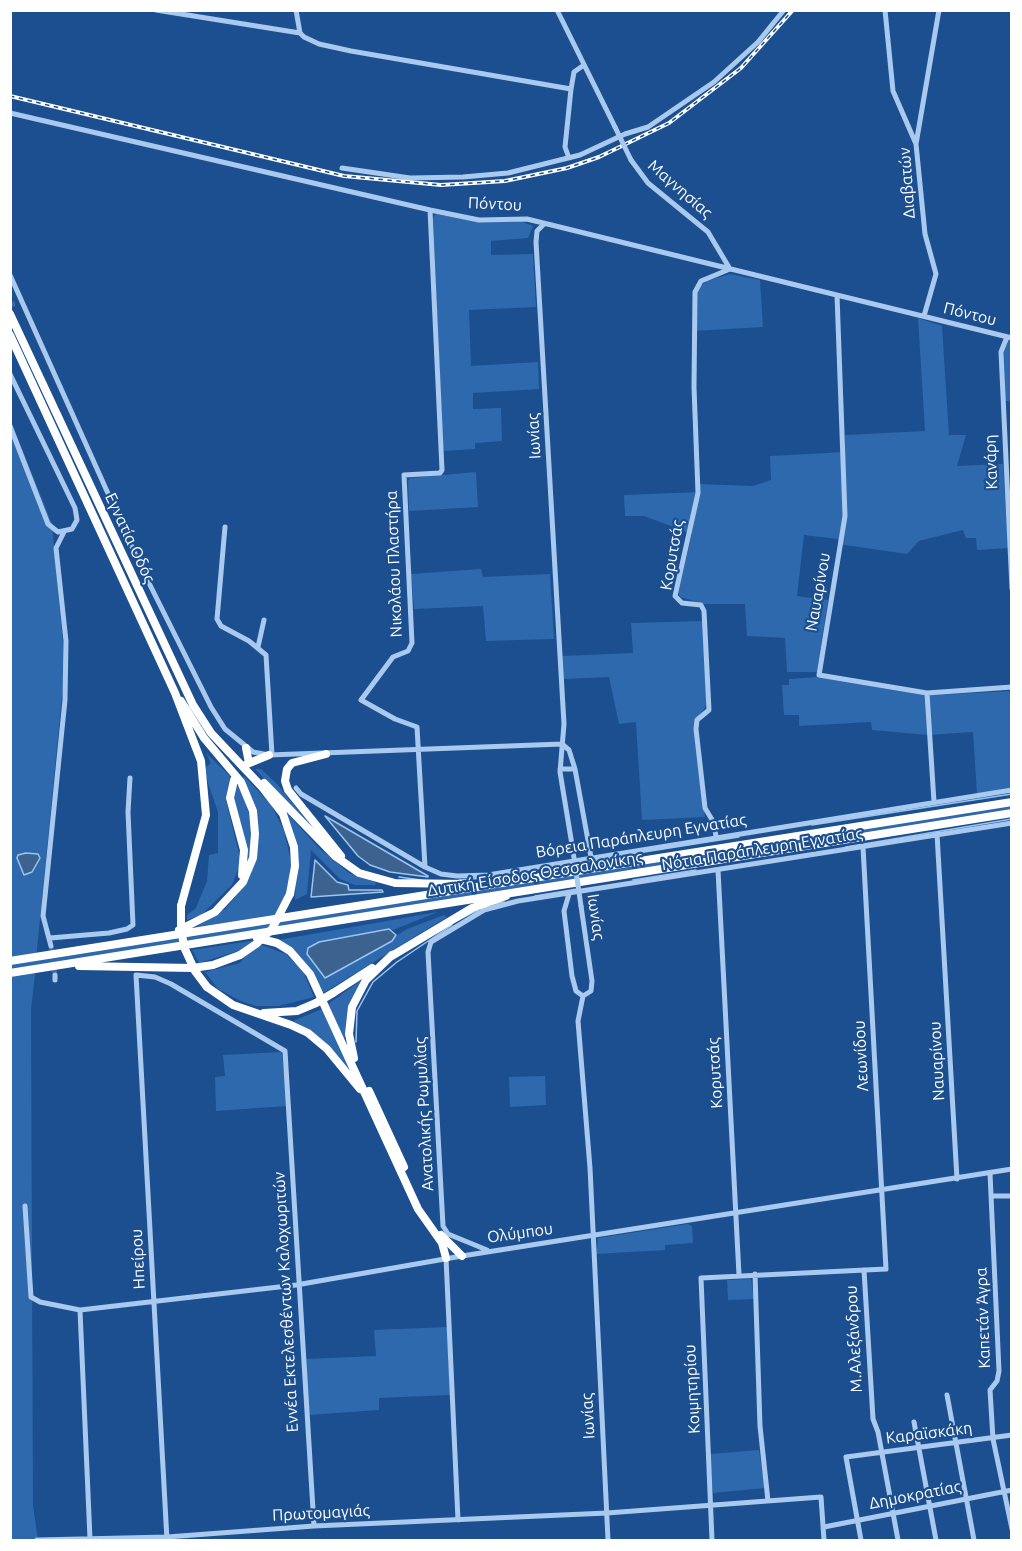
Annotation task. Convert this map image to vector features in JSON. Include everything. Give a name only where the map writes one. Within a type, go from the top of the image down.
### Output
[{"type":"highway","name":"Εγνατία Οδός","points":[[10,314],[193,705],[211,733],[245,763]]},
{"type":"highway","name":"Εγνατία Οδός","points":[[10,335],[175,693]]},
{"type":"highway","points":[[10,961],[131,942],[193,925],[215,912],[237,889],[248,872],[254,849],[255,817],[251,802],[235,772],[204,738],[175,693]]},
{"type":"highway","points":[[175,693],[201,761],[206,800],[205,825],[181,906],[184,947],[195,971],[207,987],[225,1001],[251,1012],[291,1024],[321,1043],[358,1085],[371,1108]]},
{"type":"highway","points":[[10,973],[62,964],[193,968],[240,955],[272,929],[290,894],[295,866],[289,829],[278,806],[245,763],[246,748]]},
{"type":"highway","points":[[326,754],[292,763],[285,773],[286,785],[351,869]]},
{"type":"highway","points":[[245,763],[271,755]]},
{"type":"highway","points":[[245,763],[334,855],[351,869],[371,878],[395,883],[449,885],[506,882]]},
{"type":"highway","points":[[234,780],[231,807],[245,859],[237,889]]},
{"type":"highway","name":"Δυτική Είσοδος Θεσσαλονίκης","points":[[131,942],[1011,801]]},
{"type":"highway","name":"Δυτική Είσοδος Θεσσαλονίκης","points":[[62,964],[1011,813]]},
{"type":"highway","points":[[251,1012],[285,1013],[316,1003],[472,908],[532,888]]},
{"type":"highway","points":[[226,939],[254,937],[270,940],[290,951],[310,974],[418,1209],[442,1243],[446,1258]]},
{"type":"highway","points":[[392,956],[373,972],[356,997],[350,1014],[349,1041],[357,1068],[423,1209],[446,1241],[466,1255]]},
{"type":"highway","points":[[446,1241],[448,1252],[446,1258]]},
{"type":"street","points":[[156,10],[300,33],[309,41],[351,51],[571,89]]},
{"type":"street","points":[[296,10],[300,33]]},
{"type":"street","points":[[557,10],[584,65],[574,72],[571,89],[565,147],[569,158]]},
{"type":"street","points":[[342,168],[425,179],[508,173],[569,158],[648,127],[676,109],[737,63],[784,10]]},
{"type":"street","points":[[885,10],[893,91],[916,144]]},
{"type":"street","name":"Διαβατών","points":[[924,316],[936,274],[925,234],[916,144],[939,10]]},
{"type":"street","name":"Μαγνησίας","points":[[584,65],[631,160],[652,187],[708,232],[730,269]]},
{"type":"street","name":"Πόντου","points":[[10,113],[430,210],[479,220],[519,218],[1009,337]]},
{"type":"street","name":"Νικολάου Πλαστήρα","points":[[419,750],[418,730],[415,724],[394,719],[361,700],[393,657],[408,651],[412,643],[404,475],[442,470],[430,210]]},
{"type":"street","name":"Ιωνίας","points":[[544,224],[538,227],[536,242],[564,724],[560,769],[592,981],[591,991],[583,996],[578,1021],[593,1236],[608,1540]]},
{"type":"street","name":"Κορυτσάς","points":[[716,837],[714,823],[705,808],[696,729],[698,720],[709,708],[704,611],[701,605],[682,603],[675,596],[698,493],[693,345],[695,292],[701,281],[730,269]]},
{"type":"street","points":[[10,275],[141,567],[211,707],[225,729],[246,748],[257,754],[271,755],[562,744],[568,750],[575,769],[591,857]]},
{"type":"street","name":"Ναυαρίνου","points":[[837,295],[845,516],[818,673],[823,676],[927,693]]},
{"type":"street","points":[[15,304],[24,305]]},
{"type":"street","name":"Κανάρη","points":[[1009,337],[1001,352],[1011,589]]},
{"type":"street","points":[[10,374],[75,508],[76,524],[64,532],[57,543]]},
{"type":"street","points":[[10,426],[57,543],[66,655],[62,734],[43,916],[51,946]]},
{"type":"street","points":[[225,527],[218,621],[221,626],[258,647],[266,655],[271,755]]},
{"type":"street","points":[[51,529],[64,532]]},
{"type":"street","points":[[258,647],[264,620]]},
{"type":"street","points":[[934,802],[927,693],[1011,687]]},
{"type":"street","points":[[419,750],[424,867]]},
{"type":"street","points":[[560,769],[575,769]]},
{"type":"street","points":[[50,938],[109,933],[127,929],[133,925],[128,812],[130,778]]},
{"type":"street","name":"Βόρεια Παράπλευρη Εγνατίας","points":[[296,788],[302,794],[424,867],[441,874],[458,876],[488,875],[1011,790]]},
{"type":"street","name":"Νότια Παράπλευρη Εγνατίας","points":[[428,952],[429,944],[443,933],[484,910],[518,902],[1011,823]]},
{"type":"street","name":"Ναυαρίνου","points":[[937,834],[957,1179]]},
{"type":"street","name":"Λεωνίδου","points":[[862,847],[886,1264],[886,1269],[864,1270]]},
{"type":"street","name":"Κορυτσάς","points":[[718,870],[739,1275]]},
{"type":"street","points":[[569,894],[564,907],[564,918],[574,987],[583,996]]},
{"type":"street","name":"Ανατολικής Ρωμυλίας","points":[[428,952],[443,1226],[448,1234],[471,1244]]},
{"type":"street","name":"Εννέα Εκτελεσθέντων Καλοχωριτών","points":[[136,975],[155,977],[171,984],[282,1047],[286,1052],[314,1526]]},
{"type":"street","name":"Ηπείρου","points":[[136,975],[167,1538]]},
{"type":"street","name":"Ολύμπου","points":[[25,1206],[28,1291],[33,1300],[80,1310],[300,1284],[446,1258],[1011,1169]]},
{"type":"street","name":"Καπετάν Άγρα","points":[[990,1173],[999,1371],[997,1381],[990,1390],[993,1439],[1011,1529]]},
{"type":"street","points":[[992,1196],[1011,1196]]},
{"type":"street","points":[[471,1244],[493,1251]]},
{"type":"street","points":[[471,1244],[477,1254]]},
{"type":"street","points":[[466,1255],[472,1249],[471,1244]]},
{"type":"street","points":[[446,1258],[458,1520]]},
{"type":"street","points":[[739,1275],[864,1270]]},
{"type":"street","name":"Μ.Αλεξάνδρου","points":[[864,1270],[872,1407],[898,1540]]},
{"type":"street","points":[[755,1274],[760,1425],[768,1501]]},
{"type":"street","name":"Κοιμητηρίου","points":[[712,1506],[700,1280],[708,1276],[739,1275]]},
{"type":"street","points":[[80,1310],[90,1539]]},
{"type":"street","points":[[946,1395],[974,1540]]},
{"type":"street","points":[[914,1422],[936,1540]]},
{"type":"street","name":"Καραϊσκάκη","points":[[857,1520],[845,1460],[848,1457],[1011,1435]]},
{"type":"street","name":"Δημοκρατίας","points":[[825,1527],[1011,1490]]},
{"type":"street","name":"Πρωτομαγιάς","points":[[38,1540],[167,1538],[314,1526],[607,1513],[821,1497],[825,1527]]},
{"type":"street","points":[[712,1506],[712,1540]]},
{"type":"street","points":[[857,1520],[861,1540]]},
{"type":"street","points":[[825,1527],[825,1540]]},
{"type":"shaded area","points":[[436,214],[478,222],[520,221],[533,226],[528,238],[491,241],[491,255],[533,254],[536,307],[469,310],[471,366],[538,362],[539,389],[473,393],[473,409],[501,408],[502,441],[475,443],[475,449],[443,451],[433,218]]},
{"type":"shaded area","points":[[730,274],[760,280],[763,327],[694,331],[697,289],[707,281]]},
{"type":"shaded area","points":[[918,318],[942,326],[949,435],[966,435],[957,466],[1003,464],[1008,548],[977,550],[976,538],[966,538],[963,530],[919,541],[907,554],[838,544],[838,539],[804,535],[797,596],[828,600],[817,672],[787,672],[785,638],[747,636],[745,604],[705,604],[680,597],[678,592],[692,534],[644,516],[625,516],[624,495],[699,492],[700,484],[753,486],[771,480],[770,456],[845,452],[845,435],[925,431]]},
{"type":"shaded area","points":[[1008,340],[1011,341],[1011,401],[1005,401],[1004,352]]},
{"type":"shaded area","points":[[10,419],[52,524],[65,666],[36,959],[1012,804],[1011,809],[36,965],[31,1010],[33,1505],[38,1540],[10,1540]]},
{"type":"shaded area","points":[[476,472],[478,507],[409,511],[408,481],[410,478]]},
{"type":"shaded area","points":[[481,569],[483,577],[550,574],[554,639],[486,641],[483,606],[414,609],[411,574]]},
{"type":"shaded area","points":[[703,621],[707,704],[694,725],[705,817],[642,820],[636,722],[619,724],[609,677],[563,679],[561,656],[633,653],[631,623]]},
{"type":"shaded area","points":[[819,677],[935,695],[1011,691],[1011,788],[977,794],[973,732],[928,735],[872,730],[871,722],[799,726],[799,715],[784,715],[782,685],[789,685],[789,679]]},
{"type":"shaded area","points":[[206,753],[230,776],[226,800],[241,862],[232,885],[201,915],[187,920],[187,915],[196,908],[207,881],[209,855],[218,853],[218,812],[208,783],[205,768],[211,763]]},
{"type":"shaded area","points":[[255,769],[261,769],[278,785],[316,832]]},
{"type":"shaded area","points":[[244,776],[271,805],[284,830],[291,862],[287,893],[278,914],[190,931],[225,909],[245,885],[258,835],[241,780]]},
{"type":"shaded area","points":[[236,783],[244,797],[251,821],[251,842],[247,865],[232,807]]},
{"type":"shaded area","points":[[285,811],[319,848],[349,873],[375,882],[376,885],[355,885],[340,879],[311,850],[307,894],[295,900],[296,846],[293,830],[283,812]]},
{"type":"shaded area","points":[[325,816],[428,877],[390,872],[370,865],[358,856]]},
{"type":"shaded area","points":[[38,854],[40,858],[32,872],[24,875],[17,858],[18,855]]},
{"type":"shaded area","points":[[315,860],[337,882],[348,885],[349,890],[382,890],[383,892],[311,897]]},
{"type":"shaded area","points":[[438,912],[393,930],[328,940],[308,948],[307,954],[323,977],[363,957],[407,929],[444,915],[447,917],[322,993],[301,958],[278,940]]},
{"type":"shaded area","points":[[389,929],[396,935],[392,941],[325,978],[307,954],[308,948],[319,942]]},
{"type":"shaded area","points":[[251,941],[286,954],[303,971],[314,997],[279,1006],[255,1006],[241,1001],[218,989],[205,972],[240,963],[244,958],[238,951],[199,963],[192,950]]},
{"type":"shaded area","points":[[363,979],[350,1006],[344,1042],[328,1004]]},
{"type":"shaded area","points":[[322,1009],[349,1069],[320,1038],[293,1021]]},
{"type":"shaded area","points":[[282,1052],[287,1106],[216,1111],[215,1077],[225,1076],[223,1055]]},
{"type":"shaded area","points":[[545,1076],[546,1105],[510,1107],[509,1077]]},
{"type":"shaded area","points":[[688,1224],[692,1226],[693,1243],[665,1245],[665,1250],[596,1254],[598,1238]]},
{"type":"shaded area","points":[[751,1279],[754,1299],[728,1300],[727,1280]]},
{"type":"shaded area","points":[[447,1327],[450,1395],[379,1398],[379,1410],[308,1415],[305,1359],[376,1356],[374,1330]]},
{"type":"shaded area","points":[[759,1450],[765,1488],[713,1493],[710,1454]]},
{"type":"waterway","points":[[812,825],[1012,794]]},
{"type":"waterway","points":[[846,847],[1012,819]]},
{"type":"waterway","points":[[619,856],[739,837]]},
{"type":"waterway","points":[[578,863],[612,858]]},
{"type":"waterway","points":[[551,867],[573,864]]},
{"type":"waterway","points":[[633,880],[696,870]]},
{"type":"waterway","points":[[399,877],[421,880]]},
{"type":"waterway","points":[[459,880],[484,878]]},
{"type":"waterway","points":[[535,896],[577,889]]},
{"type":"waterway","points":[[494,904],[504,902]]},
{"type":"waterway","points":[[458,920],[478,910]]},
{"type":"waterway","points":[[356,1042],[357,1011],[373,982],[397,962],[452,925]]},
{"type":"tunnel","points":[[10,304],[15,304]]},
{"type":"tunnel","points":[[51,946],[55,975]]},
{"type":"railway","points":[[10,96],[344,176],[441,185],[505,181],[567,168],[599,157],[669,123],[741,68],[793,10]]}]
